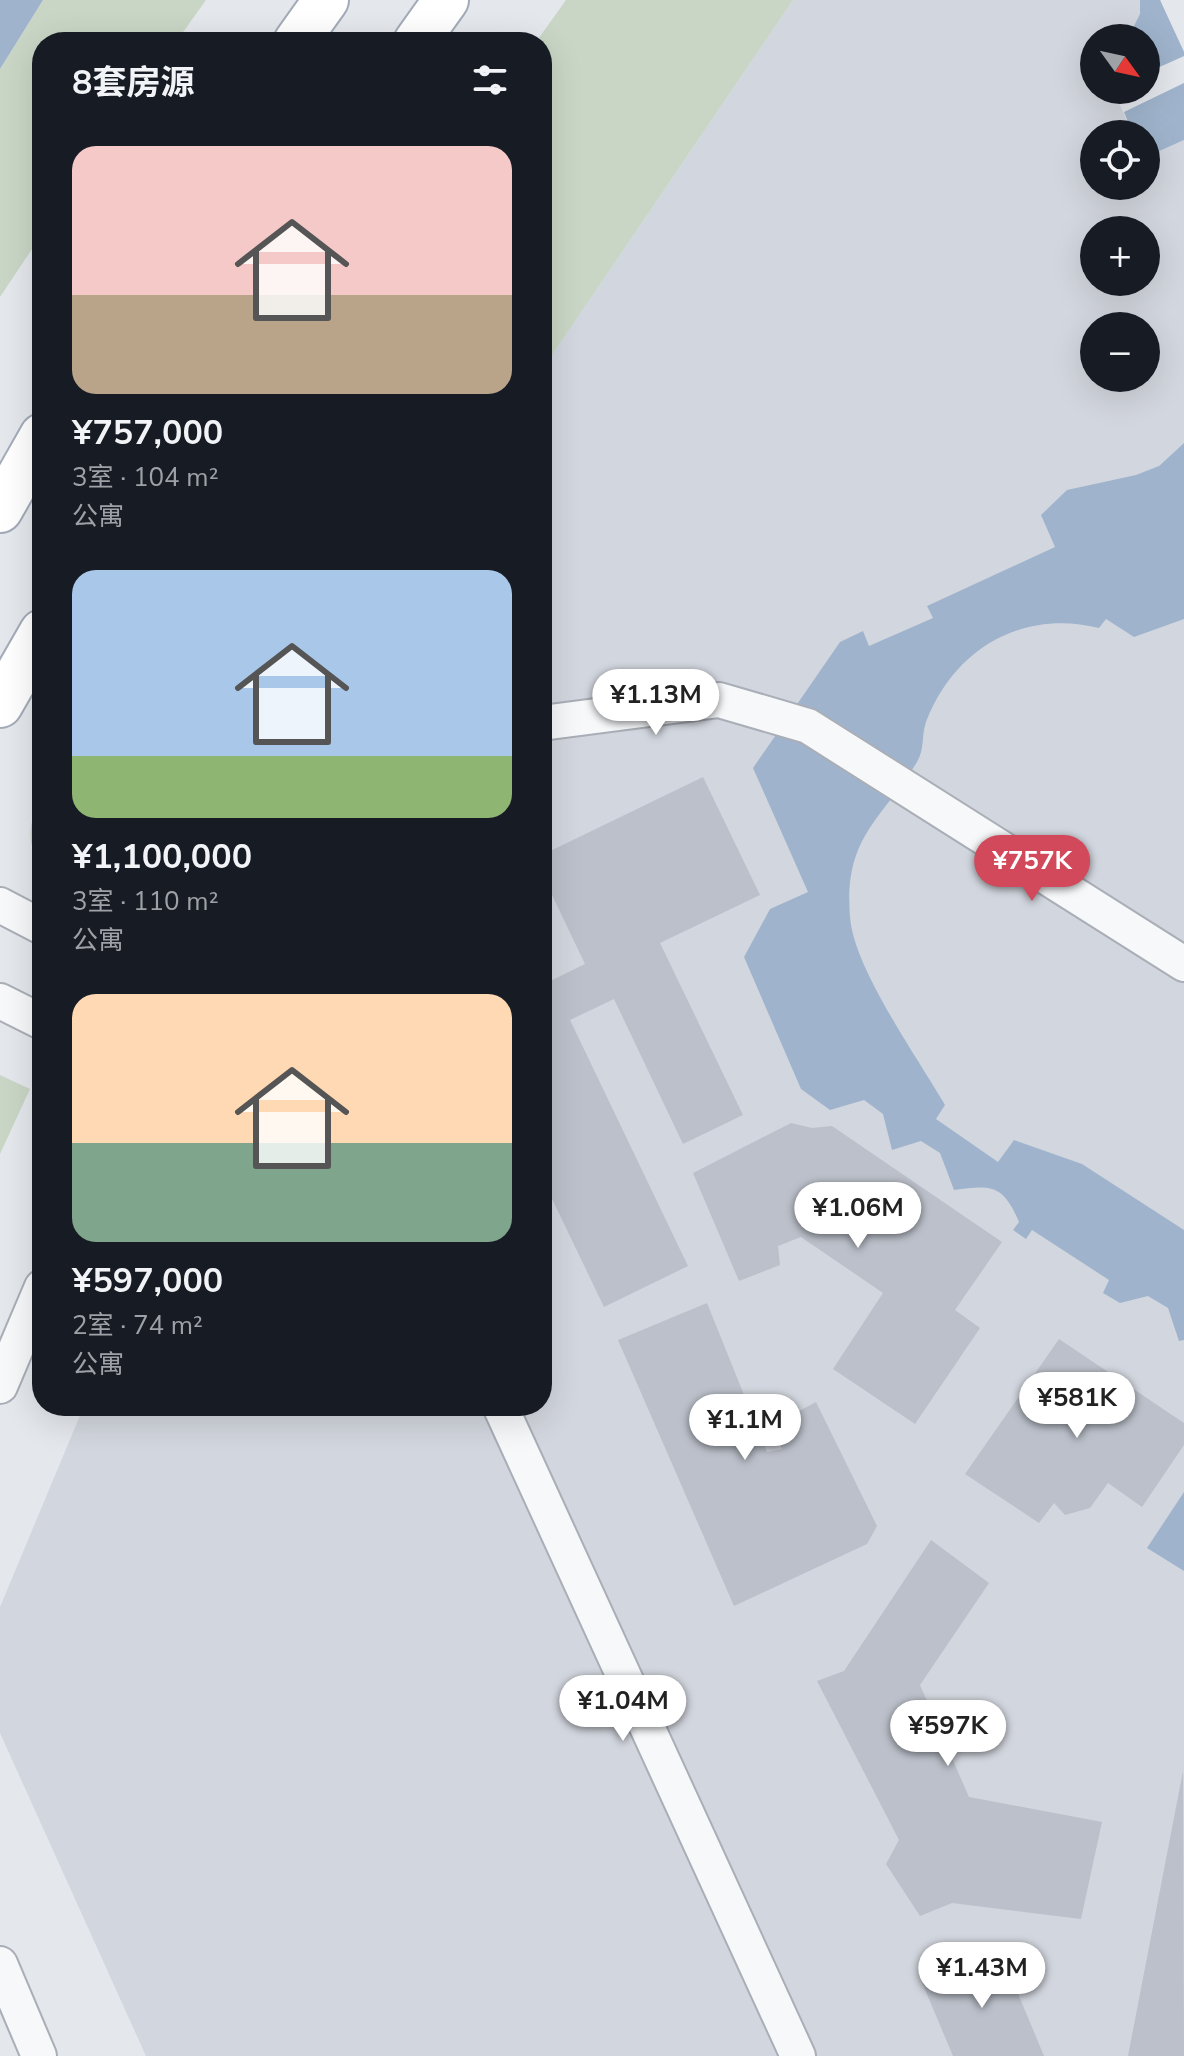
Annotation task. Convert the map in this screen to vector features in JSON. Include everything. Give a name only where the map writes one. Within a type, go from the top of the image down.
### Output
[{"type":"main road","points":[[303,32],[326,0]]},
{"type":"main road","points":[[423,32],[446,0]]},
{"type":"main road","points":[[0,510],[32,454]]},
{"type":"main road","points":[[0,705],[32,649]]},
{"type":"street","points":[[552,722],[719,700],[808,726],[1184,964]]},
{"type":"street","points":[[0,905],[32,922]]},
{"type":"street","points":[[0,1001],[32,1017]]},
{"type":"street","points":[[0,1386],[32,1311]]},
{"type":"street","points":[[505,1416],[798,2056]]},
{"type":"street","points":[[0,1964],[39,2056]]},
{"type":"shaded area","points":[[793,0],[1160,0],[1184,56],[1160,67],[1160,24],[1080,24],[1080,104],[1119,104],[1127,120],[1080,120],[1080,200],[1160,200],[1160,151],[1184,140],[1184,443],[1159,466],[1184,609],[1184,2056],[146,2056],[0,1733],[0,1607],[80,1416],[552,1416],[552,355]]},
{"type":"green space","points":[[43,0],[206,0],[183,32],[32,32],[32,249],[0,297],[0,69]]},
{"type":"green space","points":[[566,0],[793,0],[552,355],[552,32],[543,32]]},
{"type":"green space","points":[[0,1075],[30,1089],[0,1154]]},
{"type":"water","points":[[0,0],[43,0],[0,69]]},
{"type":"water","points":[[1140,0],[1160,0],[1184,56],[1160,67],[1160,24],[1135,24],[1140,14]]},
{"type":"water","points":[[1184,83],[1184,140],[1160,151],[1160,120],[1127,120],[1124,112],[1141,104],[1160,104],[1160,95]]},
{"type":"water","points":[[1184,443],[1184,619],[1134,637],[1106,619],[1099,628],[1043,624],[994,640],[973,655],[938,696],[926,722],[917,762],[867,832],[859,849],[850,890],[850,917],[863,962],[889,1013],[945,1105],[936,1119],[998,1162],[1014,1140],[1082,1164],[1184,1230],[1184,1340],[1179,1341],[1168,1308],[1148,1296],[1120,1303],[1103,1293],[1109,1280],[1032,1230],[1026,1239],[1013,1230],[1019,1222],[1001,1194],[987,1188],[954,1190],[940,1153],[921,1141],[892,1150],[883,1114],[864,1100],[830,1110],[801,1089],[744,957],[770,909],[808,892],[753,768],[840,642],[863,631],[869,646],[933,618],[927,606],[1055,547],[1041,515],[1067,490],[1136,475],[1159,466]]},
{"type":"water","points":[[1184,1492],[1184,1571],[1147,1548]]},
{"type":"building","points":[[703,777],[760,895],[660,943],[743,1115],[683,1144],[614,999],[570,1020],[688,1266],[604,1307],[552,1199],[552,980],[585,964],[552,895],[552,850]]},
{"type":"building","points":[[791,1123],[812,1128],[832,1126],[1002,1242],[955,1310],[980,1328],[915,1424],[833,1369],[883,1293],[801,1237],[778,1246],[780,1265],[739,1281],[693,1173]]},
{"type":"building","points":[[707,1303],[767,1452],[782,1449],[771,1426],[816,1402],[877,1526],[867,1544],[734,1606],[618,1340]]},
{"type":"building","points":[[1059,1339],[1184,1423],[1184,1445],[1142,1507],[1108,1483],[1090,1508],[1065,1515],[1054,1503],[1039,1523],[965,1474]]},
{"type":"building","points":[[931,1540],[989,1583],[920,1685],[969,1797],[1102,1822],[1081,1919],[952,1903],[920,1916],[886,1864],[899,1840],[817,1681],[844,1671]]},
{"type":"building","points":[[1183,1771],[1184,2056],[1128,2056]]},
{"type":"building","points":[[999,1948],[1044,2056],[953,2056],[921,1980]]}]
